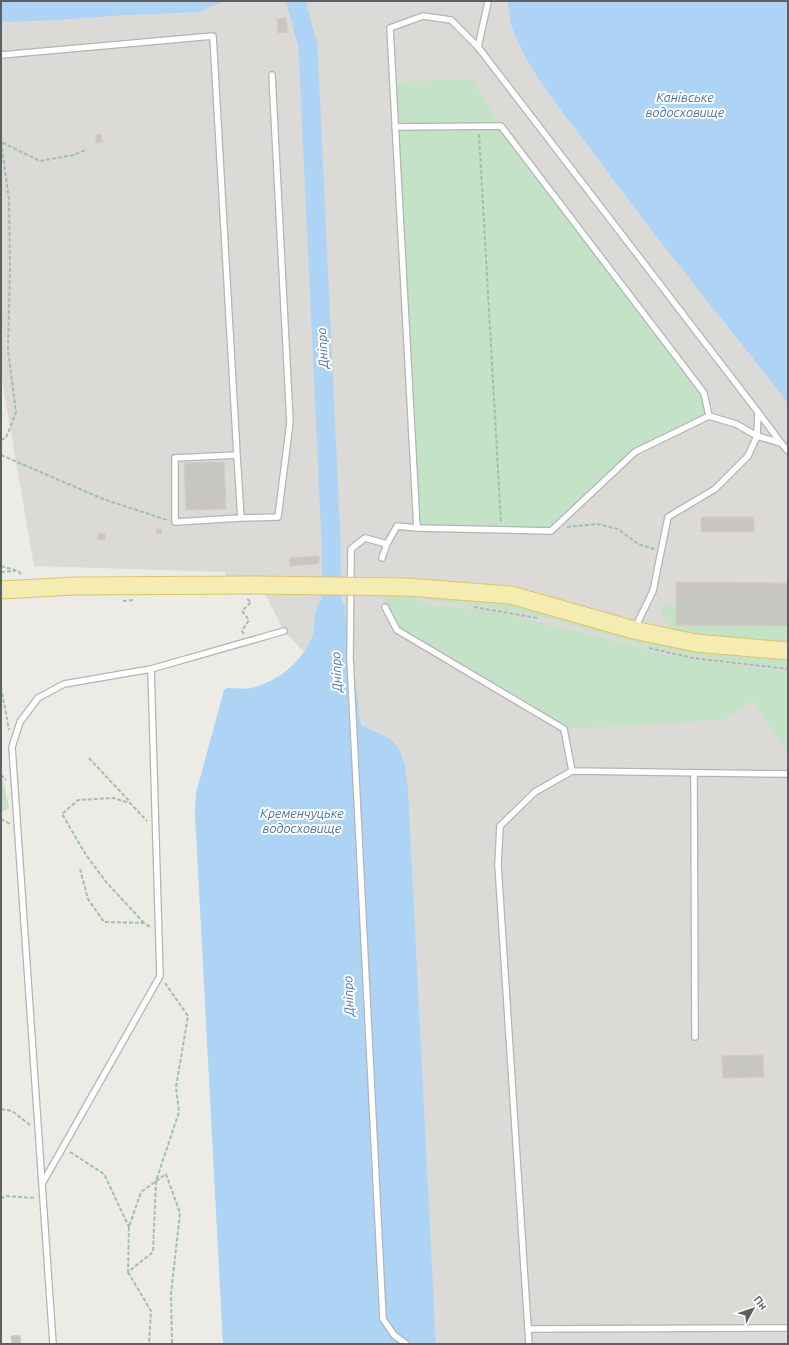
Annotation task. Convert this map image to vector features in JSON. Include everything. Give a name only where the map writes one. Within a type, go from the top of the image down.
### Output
[{"type":"main road","points":[[1,590],[75,586],[251,590],[406,587],[512,595],[634,630],[696,643],[788,651]]},
{"type":"lane","points":[[478,46],[488,2]]},
{"type":"lane","points":[[417,528],[390,28],[423,16],[451,20],[478,46],[788,451]]},
{"type":"lane","points":[[1,55],[213,36],[241,518]]},
{"type":"lane","points":[[237,455],[175,458],[175,522],[278,517],[290,422],[272,75]]},
{"type":"lane","points":[[395,127],[501,126],[704,394],[709,416]]},
{"type":"lane","points":[[634,630],[652,591],[668,517],[715,489],[748,456],[758,436],[758,412]]},
{"type":"lane","points":[[382,558],[387,544],[397,526],[417,528],[551,531],[636,452],[709,416],[736,424],[758,436],[781,443]]},
{"type":"lane","points":[[387,544],[365,538],[351,549],[350,658],[384,1319],[394,1335],[406,1344]]},
{"type":"lane","points":[[385,607],[396,630],[564,729],[572,771]]},
{"type":"lane","points":[[53,1344],[12,747],[20,722],[38,698],[64,684],[151,670],[284,631]]},
{"type":"lane","points":[[42,1184],[160,976],[151,670]]},
{"type":"lane","points":[[529,1344],[498,865],[500,826],[535,792],[572,771],[788,774]]},
{"type":"lane","points":[[694,773],[695,1037]]},
{"type":"lane","points":[[528,1329],[788,1328]]},
{"type":"path","points":[[478,127],[502,530]]},
{"type":"path","points":[[1,142],[40,161],[74,154],[85,150]]},
{"type":"path","points":[[1,142],[9,199],[10,269],[8,350],[16,412],[6,438],[1,440]]},
{"type":"path","points":[[1,455],[103,499],[175,522]]},
{"type":"path","points":[[551,531],[569,527],[597,524],[618,530],[638,544],[661,551]]},
{"type":"path","points":[[1,572],[18,571]]},
{"type":"path","points":[[251,590],[246,597],[251,602],[242,611],[249,620],[242,631],[251,640]]},
{"type":"path","points":[[1,687],[12,747]]},
{"type":"path","points":[[89,758],[156,830]]},
{"type":"path","points":[[130,803],[113,798],[78,800],[62,814],[86,855],[107,883],[144,923],[159,933]]},
{"type":"path","points":[[80,870],[88,899],[104,922],[144,923]]},
{"type":"path","points":[[128,1272],[153,1252],[156,1182],[179,1112],[176,1087],[188,1016],[160,976]]},
{"type":"path","points":[[1,1108],[12,1111],[38,1132]]},
{"type":"path","points":[[63,1147],[104,1174],[129,1227]]},
{"type":"path","points":[[149,1344],[151,1311],[128,1272],[129,1227],[141,1192],[166,1174],[180,1213],[171,1294],[172,1344]]},
{"type":"path","points":[[1,1199],[5,1196],[43,1198]]},
{"type":"shaded area","points":[[225,1],[507,1],[508,8],[717,314],[788,403],[788,1344],[436,1344],[408,786],[403,756],[382,734],[365,727],[360,721],[358,697],[348,660],[345,606],[316,608],[312,635],[305,653],[284,631],[266,596],[255,585],[225,586],[225,572],[34,566],[1,375],[1,21],[60,20],[199,12]]},
{"type":"green space","points":[[472,79],[501,126],[704,393],[709,416],[635,452],[551,531],[417,528],[393,82]]},
{"type":"green space","points":[[386,596],[416,597],[425,605],[490,611],[589,634],[666,655],[788,672],[788,752],[753,701],[723,720],[564,729],[397,630],[385,607]]},
{"type":"green space","points":[[428,597],[469,598],[547,611],[730,654],[788,660],[788,667],[690,655],[647,646],[543,617],[483,606],[431,601]]},
{"type":"green space","points":[[668,604],[676,604],[676,625],[788,626],[788,643],[679,632],[666,622],[662,616],[661,608]]},
{"type":"green space","points":[[1,778],[3,780],[9,808],[1,812]]},
{"type":"water","points":[[1,1],[225,1],[199,12],[5,22],[1,21]]},
{"type":"water","name":"Канівське водосховище","points":[[507,1],[788,1],[788,403],[668,251],[550,96],[529,63],[512,28]]},
{"type":"water","name":"Кременчуцьке водосховище","points":[[331,597],[340,599],[345,606],[348,660],[358,697],[360,721],[362,725],[381,734],[395,744],[402,756],[408,786],[436,1344],[223,1344],[195,814],[196,793],[224,690],[227,688],[252,688],[264,684],[273,680],[290,668],[303,654],[308,645],[312,636],[316,611],[320,601],[324,598]]},
{"type":"building","points":[[286,18],[288,32],[278,33],[277,19]]},
{"type":"building","points":[[101,134],[102,142],[96,143],[96,135]]},
{"type":"building","points":[[224,462],[226,509],[186,510],[184,463]]},
{"type":"building","points":[[701,517],[754,517],[754,532],[701,532]]},
{"type":"building","points":[[156,529],[161,529],[162,533],[157,534]]},
{"type":"building","points":[[98,533],[105,534],[105,540],[97,539]]},
{"type":"building","points":[[319,557],[320,560],[317,564],[290,566],[289,558]]},
{"type":"building","points":[[676,582],[788,583],[788,626],[676,625]]},
{"type":"building","points":[[763,1055],[764,1077],[723,1078],[722,1056]]},
{"type":"building","points":[[20,1335],[21,1344],[12,1344],[11,1336]]},
{"type":"waterway","name":"Дніпро","points":[[296,1],[308,47],[331,541],[332,623]]}]
